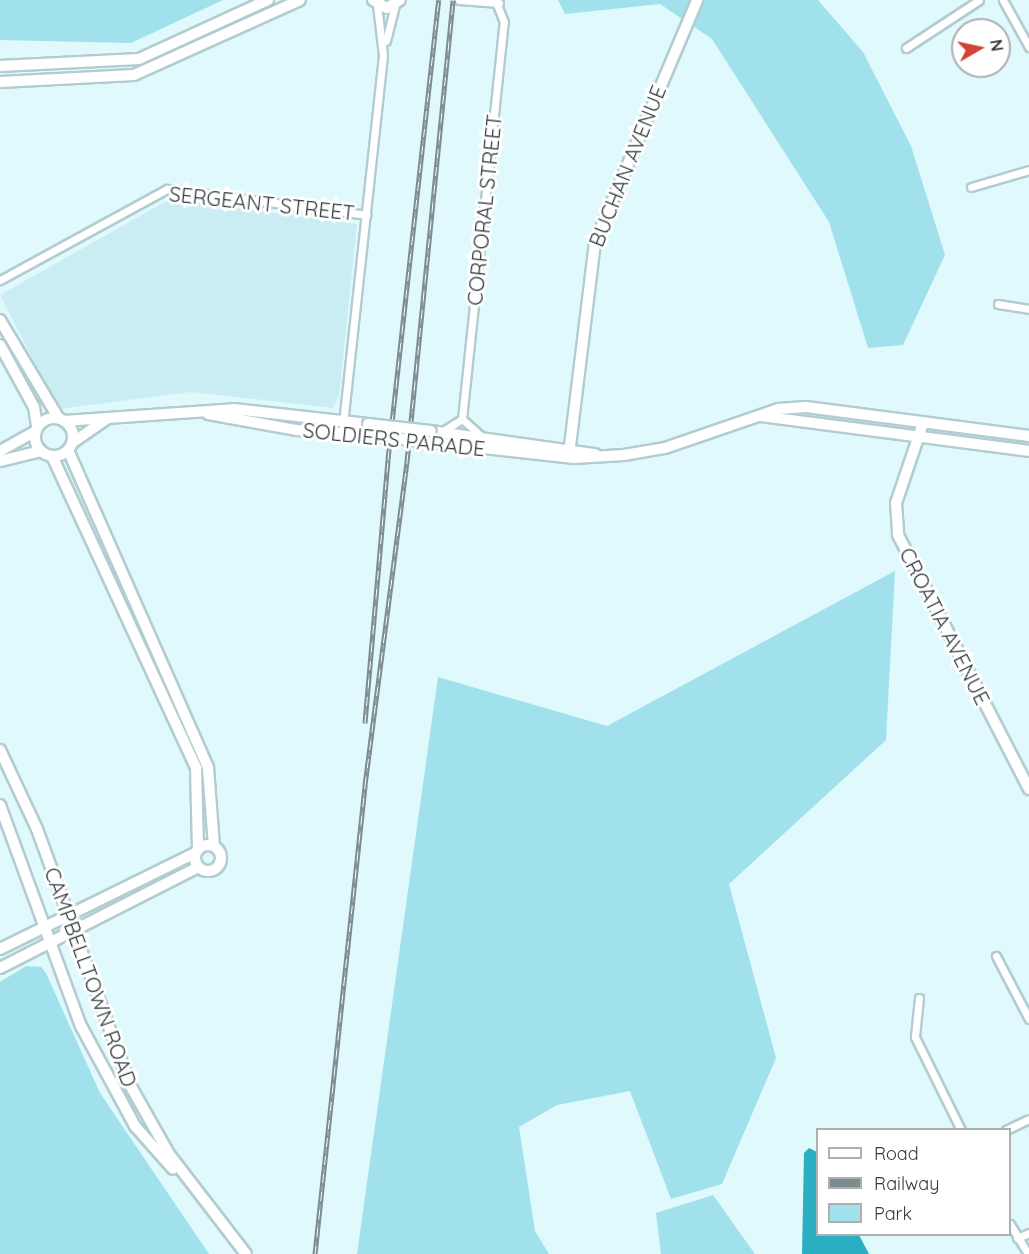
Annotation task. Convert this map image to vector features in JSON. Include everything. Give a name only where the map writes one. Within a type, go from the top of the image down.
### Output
[{"type":"street","points":[[0,66],[114,64],[158,52],[268,0]]},
{"type":"street","points":[[0,82],[115,79],[165,65],[300,0]]},
{"type":"street","points":[[459,0],[497,2]]},
{"type":"street","name":"BUCHAN AVENUE","points":[[570,446],[595,242],[697,0]]},
{"type":"street","points":[[906,48],[979,0]]},
{"type":"street","points":[[1003,0],[1029,47]]},
{"type":"street","name":"CORPORAL STREET","points":[[462,419],[504,22],[497,2]]},
{"type":"street","points":[[342,433],[383,55],[383,23],[375,3],[398,3],[383,55]]},
{"type":"street","points":[[114,64],[115,79]]},
{"type":"street","points":[[970,188],[1029,170]]},
{"type":"street","name":"SERGEANT STREET","points":[[0,280],[167,189],[366,214]]},
{"type":"street","points":[[999,304],[1029,309]]},
{"type":"street","points":[[0,320],[61,420],[144,623],[208,768],[214,846],[221,857],[218,866],[206,871],[198,867]]},
{"type":"street","points":[[0,345],[34,407],[41,451]]},
{"type":"street","name":"SOLDIERS PARADE","points":[[36,429],[61,420],[234,409],[344,421],[368,430],[430,442],[574,458],[595,454],[649,452],[760,416],[806,407],[1029,436]]},
{"type":"street","name":"SOLDIERS PARADE","points":[[193,410],[342,433],[368,430],[436,431],[570,446],[595,454]]},
{"type":"street","name":"SOLDIERS PARADE","points":[[760,416],[1029,451]]},
{"type":"street","name":"SOLDIERS PARADE","points":[[52,456],[109,418]]},
{"type":"street","points":[[436,431],[462,419],[481,436]]},
{"type":"street","name":"CROATIA AVENUE","points":[[923,423],[896,503],[898,535],[1029,789]]},
{"type":"street","points":[[0,451],[36,429]]},
{"type":"street","points":[[0,461],[41,451],[52,456],[196,768],[198,867]]},
{"type":"street","points":[[144,623],[161,672],[156,678]]},
{"type":"street","name":"CAMPBELLTOWN ROAD","points":[[0,750],[68,912],[130,1085],[198,1195]]},
{"type":"street","name":"CAMPBELLTOWN ROAD","points":[[0,806],[50,942],[109,1084],[135,1126],[198,1195],[246,1254]]},
{"type":"street","points":[[0,949],[44,923],[196,851],[214,846]]},
{"type":"street","points":[[0,968],[198,867]]},
{"type":"street","points":[[996,956],[1029,1018]]},
{"type":"street","points":[[919,998],[915,1037],[961,1128]]},
{"type":"street","points":[[1010,1128],[1029,1119]]},
{"type":"street","points":[[1011,1226],[1028,1254]]},
{"type":"street","points":[[1017,1238],[1029,1233]]},
{"type":"shaded area","points":[[170,199],[357,224],[339,396],[333,408],[191,392],[58,409],[0,295]]},
{"type":"shaded area","points":[[809,1148],[816,1152],[816,1236],[860,1236],[869,1254],[802,1254],[804,1153]]},
{"type":"green space","points":[[0,0],[223,0],[131,43],[0,40]]},
{"type":"green space","points":[[558,0],[818,0],[863,52],[911,146],[945,255],[903,345],[868,348],[829,222],[712,39],[660,4],[565,14]]},
{"type":"green space","points":[[895,571],[886,740],[729,884],[776,1058],[722,1184],[671,1199],[630,1091],[557,1105],[519,1127],[535,1231],[549,1254],[357,1254],[438,677],[607,726]]},
{"type":"green space","points":[[26,966],[41,967],[46,973],[100,1093],[209,1254],[0,1254],[0,982]]},
{"type":"green space","points":[[713,1195],[755,1254],[661,1254],[656,1213]]},
{"type":"railway","points":[[365,723],[388,459],[439,0]]},
{"type":"railway","points":[[315,1254],[365,785],[407,462],[453,0]]}]
